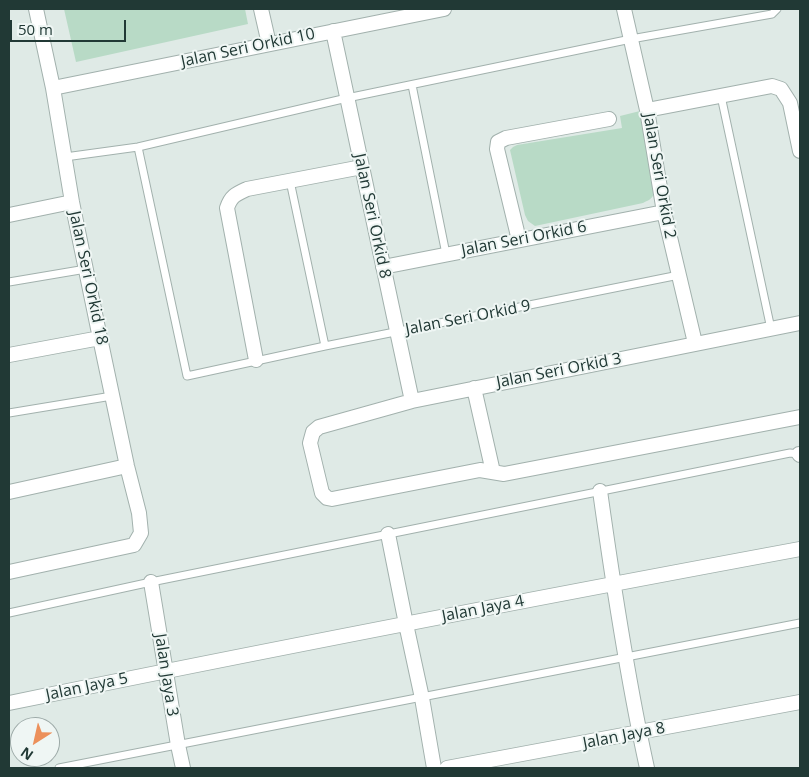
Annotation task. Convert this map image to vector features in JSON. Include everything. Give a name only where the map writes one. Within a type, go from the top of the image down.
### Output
[{"type":"street","name":"Jalan Seri Orkid 18","points":[[9,572],[134,545],[141,533],[139,514],[126,466],[72,202],[53,88],[36,9]]},
{"type":"street","points":[[261,9],[269,44]]},
{"type":"street","name":"Jalan Seri Orkid 10","points":[[53,88],[444,9]]},
{"type":"street","name":"Jalan Seri Orkid 2","points":[[624,9],[648,110],[664,212],[695,343]]},
{"type":"street","name":"Jalan Seri Orkid 8","points":[[333,31],[412,401]]},
{"type":"street","points":[[648,110],[772,86],[781,89],[790,103],[800,151]]},
{"type":"street","points":[[519,240],[497,149],[498,142],[506,138],[608,118]]},
{"type":"street","points":[[256,360],[228,208],[230,200],[247,188],[362,168]]},
{"type":"street","points":[[9,215],[72,202]]},
{"type":"street","name":"Jalan Seri Orkid 6","points":[[383,267],[664,212]]},
{"type":"street","name":"Jalan Seri Orkid 3","points":[[492,472],[480,470],[332,499],[322,494],[310,443],[313,432],[319,427],[412,401],[800,323]]},
{"type":"street","points":[[9,355],[100,338]]},
{"type":"street","points":[[474,388],[492,472],[504,474],[800,417]]},
{"type":"street","points":[[9,492],[126,466]]},
{"type":"street","points":[[600,491],[625,657],[647,768]]},
{"type":"street","points":[[388,534],[422,698],[434,768]]},
{"type":"street","name":"Jalan Jaya 4","points":[[166,671],[800,549]]},
{"type":"street","name":"Jalan Jaya 3","points":[[151,582],[183,768]]},
{"type":"street","name":"Jalan Jaya 5","points":[[9,703],[166,671]]},
{"type":"street","name":"Jalan Jaya 8","points":[[447,768],[800,702]]},
{"type":"lane","points":[[64,157],[138,147],[347,98],[631,40],[772,14],[777,9]]},
{"type":"lane","points":[[412,85],[446,254]]},
{"type":"lane","points":[[722,96],[770,328]]},
{"type":"lane","name":"Jalan Seri Orkid 9","points":[[138,147],[186,376],[256,360],[679,275]]},
{"type":"lane","points":[[290,181],[325,346]]},
{"type":"lane","points":[[9,282],[86,269]]},
{"type":"lane","points":[[9,414],[112,396]]},
{"type":"lane","points":[[9,613],[151,582],[790,453],[800,455]]},
{"type":"lane","points":[[59,768],[800,623]]},
{"type":"green space","points":[[64,9],[245,9],[248,24],[76,62]]},
{"type":"green space","points":[[640,111],[655,188],[652,198],[643,203],[535,226],[528,221],[510,150],[513,147],[622,128],[620,116]]}]
